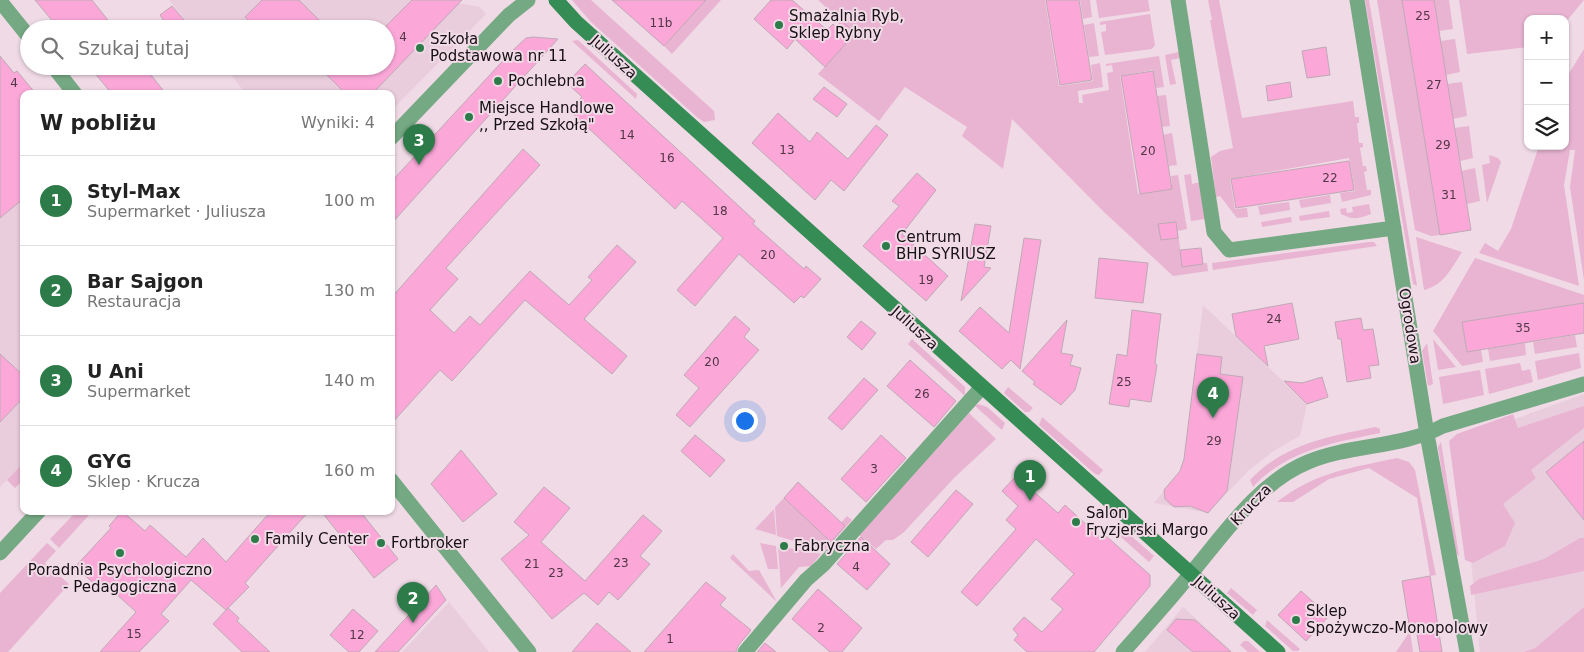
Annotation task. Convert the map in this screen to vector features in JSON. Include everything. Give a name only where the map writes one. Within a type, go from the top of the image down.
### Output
[{"type":"street","points":[[395,134],[509,15],[528,0]]},
{"type":"street","name":"Juliusza","points":[[556,0],[583,29],[1278,652]]},
{"type":"street","points":[[1178,0],[1214,232],[1229,250],[1394,228]]},
{"type":"street","name":"Ogrodowa","points":[[1357,0],[1427,434],[1467,652]]},
{"type":"street","points":[[0,1],[20,26]]},
{"type":"street","points":[[60,75],[72,90]]},
{"type":"street","name":"Krucza","points":[[1123,652],[1244,512],[1281,476],[1330,454],[1427,434],[1443,426],[1584,384]]},
{"type":"street","points":[[745,652],[806,580],[823,565],[982,387]]},
{"type":"street","points":[[395,485],[529,652]]},
{"type":"street","points":[[0,553],[35,515]]},
{"type":"shaded area","name":"Szkoła Podstawowa nr 11","points":[[169,0],[442,0],[480,7],[486,14],[395,107],[395,90],[243,90],[231,75],[395,75],[395,20],[186,20]]},
{"type":"shaded area","points":[[572,0],[591,0],[714,111],[715,120],[704,122],[698,118],[591,22]]},
{"type":"shaded area","points":[[706,0],[721,0],[672,54],[664,46]]},
{"type":"shaded area","points":[[818,0],[1045,0],[1059,86],[1093,81],[1091,65],[1100,63],[1103,87],[1078,91],[1079,103],[1083,103],[1082,95],[1109,90],[1107,73],[1113,72],[1112,65],[1106,66],[1106,64],[1159,56],[1164,87],[1156,88],[1153,70],[1120,76],[1138,194],[1172,189],[1171,176],[1178,175],[1187,229],[1178,231],[1182,266],[1207,263],[1208,271],[1173,276],[1104,212],[1012,119],[1003,169],[962,136],[967,127],[905,87],[879,121],[818,74],[855,33]]},
{"type":"shaded area","points":[[1080,0],[1090,0],[1092,17],[1083,19]]},
{"type":"shaded area","points":[[1096,0],[1148,0],[1150,11],[1099,18]]},
{"type":"shaded area","points":[[1208,0],[1219,0],[1242,118],[1353,101],[1355,117],[1359,117],[1359,123],[1357,123],[1359,143],[1363,143],[1363,147],[1360,148],[1363,166],[1366,166],[1367,171],[1364,172],[1367,190],[1371,190],[1371,195],[1342,202],[1340,193],[1355,191],[1349,158],[1230,179],[1235,209],[1247,208],[1248,217],[1237,218],[1220,196],[1216,197],[1211,157],[1220,151],[1233,148]]},
{"type":"shaded area","points":[[1365,0],[1369,0],[1417,286],[1413,284]]},
{"type":"shaded area","points":[[1377,0],[1402,0],[1440,235],[1431,236],[1415,230]]},
{"type":"shaded area","points":[[1434,0],[1449,0],[1453,29],[1439,31]]},
{"type":"shaded area","points":[[1459,0],[1584,0],[1569,18],[1569,15],[1524,15],[1524,47],[1467,54]]},
{"type":"shaded area","points":[[1150,14],[1155,45],[1152,49],[1105,55],[1101,32],[1106,31],[1106,24],[1100,25],[1100,22]]},
{"type":"shaded area","points":[[1094,23],[1099,56],[1089,57],[1084,25]]},
{"type":"shaded area","points":[[1455,39],[1460,72],[1446,75],[1440,41]]},
{"type":"shaded area","points":[[578,40],[637,94],[636,99],[572,41]]},
{"type":"shaded area","points":[[1584,49],[1584,280],[1570,187],[1575,150],[1570,150],[1564,185],[1579,286],[1479,253],[1485,243],[1498,251],[1511,229],[1538,150],[1569,150],[1569,73]]},
{"type":"shaded area","points":[[1179,52],[1180,58],[1171,60],[1176,84],[1170,85],[1165,55]]},
{"type":"shaded area","points":[[1462,82],[1467,116],[1453,119],[1447,84]]},
{"type":"shaded area","points":[[1166,95],[1170,126],[1162,127],[1157,96]]},
{"type":"shaded area","points":[[20,105],[20,466],[0,487],[0,121]]},
{"type":"shaded area","points":[[1469,126],[1473,158],[1460,161],[1454,128]]},
{"type":"shaded area","points":[[1172,133],[1177,165],[1169,166],[1163,135]]},
{"type":"shaded area","points":[[1489,155],[1498,158],[1501,162],[1487,203],[1482,165],[1490,163]]},
{"type":"shaded area","points":[[1475,168],[1480,201],[1467,204],[1461,171]]},
{"type":"shaded area","points":[[1191,174],[1192,184],[1200,182],[1205,219],[1191,221],[1184,175]]},
{"type":"shaded area","points":[[1330,195],[1331,203],[1301,208],[1299,200]]},
{"type":"shaded area","points":[[1289,202],[1290,210],[1260,215],[1258,206]]},
{"type":"shaded area","points":[[1369,204],[1371,214],[1367,216],[1353,218],[1341,214],[1340,209],[1346,208],[1347,213],[1353,212],[1352,207]]},
{"type":"shaded area","points":[[1329,211],[1330,217],[1300,221],[1299,216]]},
{"type":"shaded area","points":[[1291,217],[1292,222],[1262,227],[1261,222]]},
{"type":"shaded area","points":[[1416,237],[1462,252],[1442,280],[1431,288],[1424,290]]},
{"type":"shaded area","points":[[1374,242],[1377,246],[1213,270],[1212,263]]},
{"type":"shaded area","points":[[1475,258],[1584,295],[1584,303],[1462,322],[1467,352],[1481,350],[1483,362],[1462,366],[1433,331]]},
{"type":"shaded area","points":[[1203,305],[1307,404],[1300,436],[1275,450],[1249,470],[1208,513],[1154,503],[1180,471],[1184,459]]},
{"type":"shaded area","points":[[1575,335],[1577,347],[1535,354],[1533,342]]},
{"type":"shaded area","points":[[912,339],[965,387],[965,396],[908,344]]},
{"type":"shaded area","points":[[1433,339],[1456,367],[1438,370]]},
{"type":"shaded area","points":[[1427,343],[1433,384],[1428,386],[1422,351]]},
{"type":"shaded area","points":[[1525,343],[1526,355],[1490,361],[1488,349]]},
{"type":"shaded area","points":[[1579,353],[1581,368],[1538,380],[1535,361]]},
{"type":"shaded area","points":[[1520,363],[1522,371],[1530,369],[1533,382],[1489,394],[1485,369]]},
{"type":"shaded area","points":[[1480,370],[1484,395],[1443,404],[1439,377]]},
{"type":"shaded area","points":[[1008,387],[1033,408],[1029,412],[1025,412],[1004,393]]},
{"type":"shaded area","points":[[1584,394],[1584,616],[1541,652],[1480,652],[1459,439]]},
{"type":"shaded area","points":[[978,404],[987,407],[1005,423],[1002,430],[975,406]]},
{"type":"shaded area","points":[[1584,406],[1584,428],[1531,470],[1536,478],[1503,504],[1515,523],[1505,546],[1473,563],[1465,560],[1449,441],[1457,434],[1513,414],[1518,428]]},
{"type":"shaded area","points":[[969,413],[996,439],[955,477],[904,532],[893,540],[886,540],[876,549],[859,535]]},
{"type":"shaded area","points":[[1042,417],[1103,470],[1099,475],[1095,474],[1039,425]]},
{"type":"shaded area","points":[[1376,427],[1380,429],[1380,433],[1345,440],[1296,456],[1266,474],[1253,487],[1250,480],[1263,468],[1293,450],[1325,438]]},
{"type":"shaded area","points":[[1441,442],[1459,556],[1455,552],[1438,447]]},
{"type":"shaded area","points":[[1397,458],[1409,462],[1415,470],[1436,575],[1430,576],[1417,498],[1369,468],[1329,479],[1293,502],[1277,502],[1305,484],[1334,472]]},
{"type":"shaded area","points":[[20,466],[20,483],[15,488],[7,480]]},
{"type":"shaded area","points":[[784,498],[827,538],[847,516],[852,520],[825,550],[777,536],[775,507]]},
{"type":"shaded area","points":[[774,509],[776,535],[755,529]]},
{"type":"shaded area","points":[[73,515],[89,515],[59,548],[50,539]]},
{"type":"shaded area","points":[[1117,527],[1121,527],[1154,556],[1149,562],[1114,531]]},
{"type":"shaded area","points":[[1580,538],[1584,538],[1584,571],[1471,595],[1470,586],[1479,579],[1544,559]]},
{"type":"shaded area","points":[[47,543],[56,551],[45,563],[69,584],[8,652],[0,652],[0,593]]},
{"type":"shaded area","points":[[760,543],[776,546],[778,569],[768,569]]},
{"type":"shaded area","points":[[778,546],[821,554],[811,566],[799,567],[781,588]]},
{"type":"shaded area","points":[[733,554],[749,571],[759,570],[777,602],[730,558]]},
{"type":"shaded area","points":[[1231,588],[1257,610],[1253,615],[1227,593]]},
{"type":"shaded area","points":[[449,602],[489,652],[402,652]]},
{"type":"shaded area","points":[[1183,607],[1233,652],[1145,652]]},
{"type":"shaded area","points":[[1584,607],[1584,652],[1524,652],[1535,648]]},
{"type":"shaded area","points":[[1267,620],[1300,649],[1293,651],[1265,626]]},
{"type":"shaded area","points":[[1410,631],[1413,652],[1396,652]]},
{"type":"shaded area","points":[[1244,641],[1248,641],[1260,652],[1248,652],[1240,645]]},
{"type":"building","points":[[35,0],[92,0],[108,20],[52,20]]},
{"type":"building","points":[[262,0],[299,0],[319,20],[248,20],[245,17]]},
{"type":"building","points":[[412,0],[462,0],[395,70],[395,20],[392,20]]},
{"type":"building","points":[[612,0],[706,0],[664,46]]},
{"type":"building","points":[[771,0],[792,0],[827,30],[833,24],[836,27],[842,21],[855,33],[825,67],[795,39],[787,49],[754,19]]},
{"type":"building","points":[[1046,0],[1079,0],[1092,80],[1060,85]]},
{"type":"building","points":[[1402,0],[1434,0],[1471,230],[1440,235]]},
{"type":"building","points":[[172,6],[184,20],[163,20],[160,15]]},
{"type":"building","name":"Miejsce Handlowe ,, Przed Szkołą\"","points":[[526,38],[558,39],[395,220],[395,178]]},
{"type":"building","points":[[1326,47],[1330,75],[1307,78],[1302,51]]},
{"type":"building","points":[[0,56],[14,73],[17,71],[33,90],[20,90],[20,201],[0,218]]},
{"type":"building","points":[[585,64],[755,221],[753,224],[804,269],[806,266],[821,279],[804,298],[801,296],[794,303],[739,254],[695,306],[677,290],[723,238],[682,201],[675,209],[569,110],[582,97],[567,83]]},
{"type":"building","points":[[1153,71],[1172,189],[1140,194],[1121,76]]},
{"type":"building","points":[[96,75],[151,75],[163,90],[109,90]]},
{"type":"building","points":[[327,75],[390,75],[376,90],[342,90]]},
{"type":"building","points":[[1290,82],[1292,97],[1268,101],[1266,86]]},
{"type":"building","points":[[824,87],[847,104],[837,117],[813,99]]},
{"type":"building","points":[[778,113],[810,142],[817,132],[848,159],[876,125],[888,135],[844,191],[831,180],[815,200],[752,143]]},
{"type":"building","points":[[523,149],[540,165],[446,268],[458,279],[430,310],[454,333],[470,316],[480,325],[530,271],[569,305],[592,280],[588,277],[617,245],[636,262],[584,319],[627,356],[612,374],[525,300],[452,381],[440,370],[395,420],[395,293]]},
{"type":"building","points":[[1349,161],[1354,190],[1236,208],[1231,179]]},
{"type":"building","points":[[917,173],[936,190],[902,234],[948,276],[926,301],[863,246],[899,206],[892,201]]},
{"type":"building","points":[[1176,222],[1178,238],[1161,240],[1158,224]]},
{"type":"building","points":[[975,224],[991,226],[984,267],[991,268],[961,301]]},
{"type":"building","points":[[1024,238],[1041,240],[1020,369],[1011,360],[1002,369],[959,331],[980,307],[1009,333]]},
{"type":"building","points":[[1201,248],[1203,264],[1182,267],[1180,250]]},
{"type":"building","points":[[1099,258],[1148,263],[1143,303],[1095,298]]},
{"type":"building","points":[[1292,303],[1299,339],[1264,346],[1268,366],[1236,336],[1232,314]]},
{"type":"building","points":[[1584,303],[1584,333],[1467,352],[1462,322]]},
{"type":"building","points":[[1132,310],[1161,314],[1155,364],[1157,365],[1151,402],[1130,399],[1129,407],[1109,404],[1117,354],[1127,356]]},
{"type":"building","points":[[735,316],[750,329],[744,337],[759,350],[690,427],[676,415],[699,388],[684,375]]},
{"type":"building","points":[[1361,318],[1363,330],[1373,329],[1379,365],[1369,366],[1371,378],[1347,382],[1341,339],[1338,339],[1335,322]]},
{"type":"building","points":[[1067,320],[1061,353],[1073,355],[1070,365],[1081,368],[1075,390],[1061,405],[1033,384],[1035,382],[1022,371]]},
{"type":"building","points":[[861,321],[876,333],[862,350],[847,337]]},
{"type":"building","points":[[0,354],[20,372],[20,401],[0,422]]},
{"type":"building","points":[[1197,354],[1222,357],[1220,374],[1243,377],[1227,491],[1208,513],[1190,506],[1174,507],[1165,499],[1164,490],[1180,471],[1184,459]]},
{"type":"building","points":[[910,360],[956,401],[934,427],[887,386]]},
{"type":"building","points":[[1322,377],[1328,397],[1307,404],[1284,381],[1302,383]]},
{"type":"building","points":[[864,378],[878,390],[842,430],[828,418]]},
{"type":"building","points":[[695,435],[725,460],[710,477],[681,451]]},
{"type":"building","points":[[881,435],[906,458],[866,502],[841,479]]},
{"type":"building","points":[[1584,441],[1584,520],[1546,472]]},
{"type":"building","points":[[461,450],[497,494],[463,522],[431,484]]},
{"type":"building","points":[[1016,476],[1058,513],[1065,505],[1103,540],[1106,536],[1150,575],[1150,586],[1094,652],[1027,652],[1014,640],[1018,635],[1013,629],[1024,617],[1042,632],[1063,609],[1051,599],[1074,574],[1036,539],[977,606],[961,592],[1016,529],[1006,520],[1018,506],[1002,491]]},
{"type":"building","points":[[798,482],[845,526],[831,542],[784,498]]},
{"type":"building","points":[[544,487],[570,508],[541,542],[585,581],[643,515],[662,531],[640,556],[650,564],[618,600],[609,592],[598,605],[584,593],[552,619],[501,559],[529,535],[514,522]]},
{"type":"building","points":[[956,490],[973,504],[928,557],[911,542]]},
{"type":"building","points":[[119,515],[127,515],[145,531],[150,525],[186,557],[203,538],[226,562],[267,515],[305,515],[245,583],[249,587],[226,610],[191,580],[161,614],[169,621],[139,652],[100,652],[136,612],[103,582],[98,587],[75,567],[111,528],[109,526]]},
{"type":"building","points":[[324,515],[363,515],[398,559],[374,578]]},
{"type":"building","points":[[861,537],[890,564],[867,590],[837,564]]},
{"type":"building","points":[[1430,576],[1442,652],[1420,652],[1415,623],[1409,624],[1402,581]]},
{"type":"building","points":[[706,582],[726,598],[720,605],[751,630],[738,646],[736,652],[644,652]]},
{"type":"building","points":[[436,585],[446,600],[398,652],[375,652]]},
{"type":"building","points":[[818,589],[862,628],[842,652],[830,652],[792,619]]},
{"type":"building","points":[[1301,591],[1329,616],[1306,641],[1278,615]]},
{"type":"building","points":[[228,608],[239,618],[237,621],[270,652],[242,652],[213,624]]},
{"type":"building","points":[[353,609],[378,631],[359,652],[349,652],[330,635]]},
{"type":"building","points":[[1176,619],[1195,620],[1231,652],[1193,652],[1167,630]]},
{"type":"building","points":[[597,623],[631,652],[572,652]]},
{"type":"building","points":[[765,643],[776,652],[757,652]]},
{"type":"place","name":"Smażalnia Ryb, Sklep Rybny","points":[[779,25]]},
{"type":"place","name":"Szkoła Podstawowa nr 11","points":[[420,48]]},
{"type":"place","name":"Pochlebna","points":[[498,81]]},
{"type":"place","name":"Miejsce Handlowe ,, Przed Szkołą\"","points":[[469,117]]},
{"type":"place","name":"U Ani","points":[[419,165]]},
{"type":"place","name":"Centrum BHP SYRIUSZ","points":[[886,246]]},
{"type":"place","name":"GYG","points":[[1213,418]]},
{"type":"place","name":"Styl-Max","points":[[1030,501]]},
{"type":"place","name":"Salon Fryzjerski Margo","points":[[1076,522]]},
{"type":"place","name":"Family Center","points":[[255,539]]},
{"type":"place","name":"Fortbroker","points":[[381,543]]},
{"type":"place","name":"Fabryczna","points":[[784,546]]},
{"type":"place","name":"Poradnia Psychologiczno - Pedagogiczna","points":[[120,553]]},
{"type":"place","name":"Sklep Spożywczo-Monopolowy","points":[[1296,620]]},
{"type":"place","name":"Bar Sajgon","points":[[413,623]]}]
